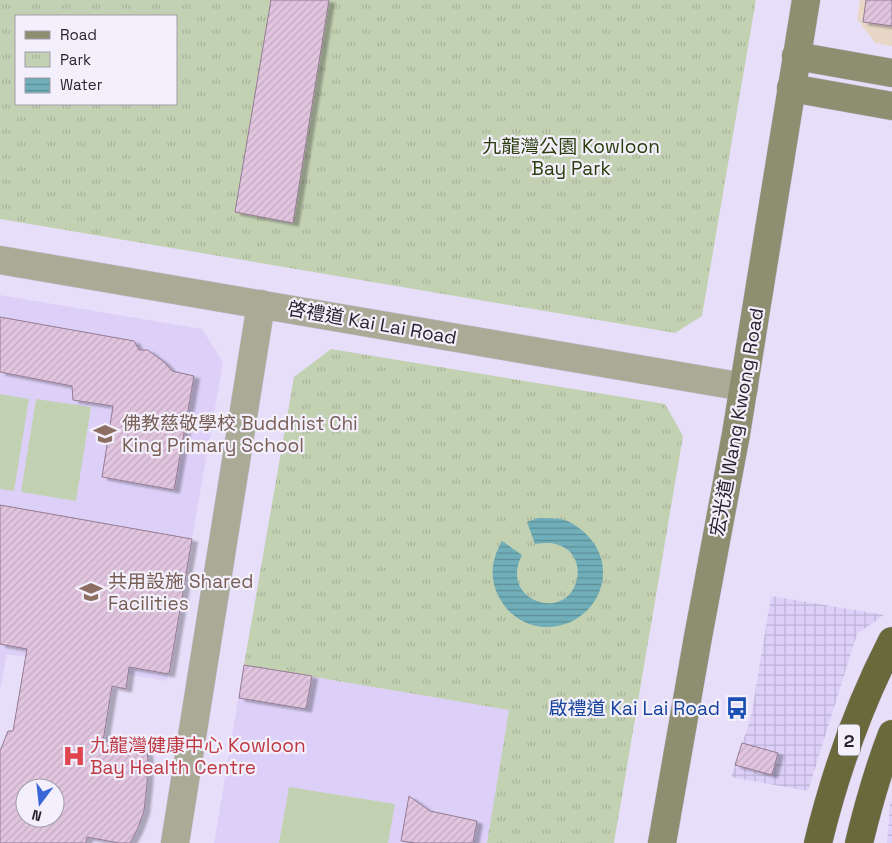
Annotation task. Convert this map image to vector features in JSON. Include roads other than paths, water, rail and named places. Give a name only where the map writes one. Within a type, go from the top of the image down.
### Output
[{"type":"highway","name":"2","points":[[818,843],[844,754],[879,666],[892,641]]},
{"type":"highway","name":"2","points":[[859,843],[880,766],[892,734]]},
{"type":"street","name":"宏光道 Wang Kwong Road","points":[[662,843],[744,387],[806,0]]},
{"type":"street","points":[[796,56],[892,73]]},
{"type":"street","points":[[791,88],[892,106]]},
{"type":"street","name":"啓禮道 Kai Lai Road","points":[[0,260],[744,387]]},
{"type":"street","points":[[175,843],[261,304]]},
{"type":"water","points":[[538,518],[565,520],[577,526],[598,549],[602,565],[602,581],[598,596],[589,609],[576,619],[561,625],[543,627],[531,625],[520,619],[505,607],[493,579],[493,564],[502,541],[522,555],[517,571],[519,584],[526,595],[537,601],[549,603],[561,601],[571,593],[578,576],[575,559],[567,549],[559,545],[549,543],[535,544],[527,522]]},
{"type":"place","name":"佛教慈敬學校 Buddhist Chi King Primary School","points":[[105,434]]},
{"type":"place","name":"共用設施 Shared Facilities","points":[[91,592]]},
{"type":"place","name":"啟禮道 Kai Lai Road","points":[[737,708]]},
{"type":"place","name":"九龍灣健康中心 Kowloon Bay Health Centre","points":[[74,756]]},
{"type":"park label","name":"九龍灣公園 Kowloon Bay Park","points":[[571,157]]}]
